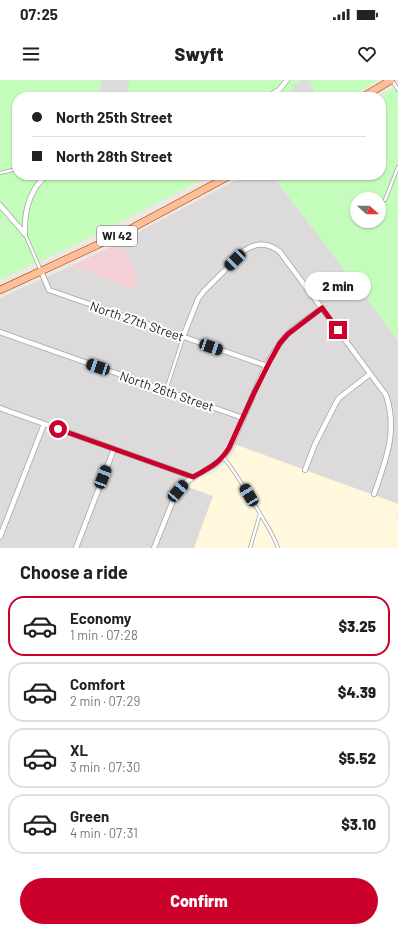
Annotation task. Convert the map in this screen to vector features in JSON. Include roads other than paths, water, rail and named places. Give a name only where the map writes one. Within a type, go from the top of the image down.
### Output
[{"type":"main road","points":[[371,92],[391,80]]},
{"type":"main road","name":"WI 42","points":[[0,290],[120,234],[222,180]]},
{"type":"street","points":[[276,92],[287,80]]},
{"type":"street","points":[[25,234],[24,219],[29,200],[40,180]]},
{"type":"street","points":[[0,205],[25,234]]},
{"type":"street","points":[[183,337],[194,307],[204,291],[245,250],[252,246],[265,244],[276,248],[386,395],[392,410],[394,420],[391,444],[374,494]]},
{"type":"street","name":"North 27th Street","points":[[41,271],[49,290],[267,366]]},
{"type":"street","points":[[154,548],[174,498],[183,485],[193,477],[213,466],[223,457],[229,448],[267,366],[283,339],[322,308]]},
{"type":"street","name":"North 26th Street","points":[[0,332],[243,418]]},
{"type":"street","points":[[305,470],[315,444],[336,402],[370,374]]},
{"type":"street","points":[[0,408],[193,477]]},
{"type":"street","points":[[0,537],[44,424]]},
{"type":"street","points":[[76,548],[114,449]]},
{"type":"lane","points":[[391,80],[398,90]]},
{"type":"lane","points":[[386,195],[398,167]]},
{"type":"lane","points":[[0,173],[12,170]]},
{"type":"lane","points":[[25,234],[41,271]]},
{"type":"lane","points":[[165,391],[183,337]]},
{"type":"lane","points":[[223,457],[236,474],[272,533],[278,548]]},
{"type":"lane","points":[[250,548],[260,514]]}]
